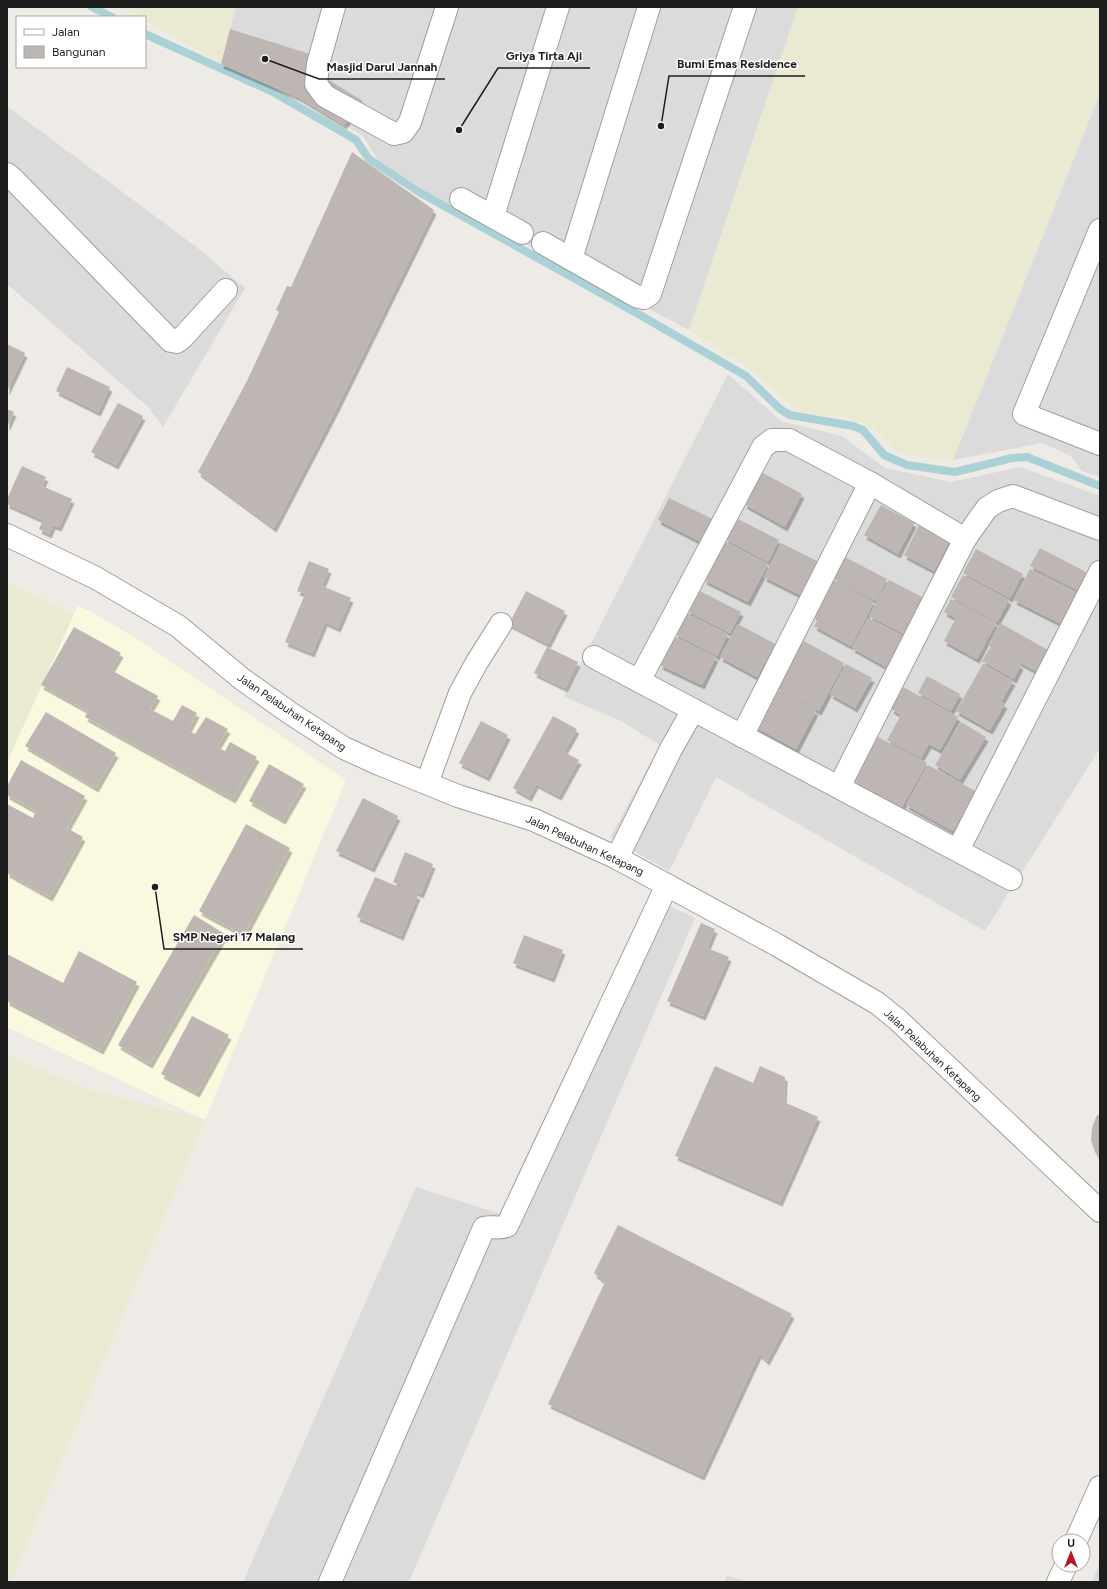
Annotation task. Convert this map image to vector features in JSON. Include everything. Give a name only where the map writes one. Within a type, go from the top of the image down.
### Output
[{"type":"street","points":[[334,7],[318,64],[316,84],[325,96],[394,134],[403,132],[410,122],[448,7]]},
{"type":"street","points":[[493,216],[558,7]]},
{"type":"street","points":[[571,259],[649,7]]},
{"type":"street","points":[[543,243],[636,296],[644,298],[650,294],[745,7]]},
{"type":"street","points":[[7,174],[14,179],[171,342],[177,342],[182,338],[226,290]]},
{"type":"street","points":[[461,198],[522,233]]},
{"type":"street","points":[[1100,230],[1024,414],[1100,444]]},
{"type":"street","points":[[639,682],[763,447],[772,440],[789,440],[870,484],[965,539]]},
{"type":"street","points":[[742,736],[870,484]]},
{"type":"street","points":[[839,787],[965,539],[987,508],[998,501],[1013,496],[1100,529]]},
{"type":"street","name":"Jalan Pelabuhan Ketapang","points":[[7,535],[96,578],[178,626],[242,679],[319,733],[344,748],[378,764],[458,796],[534,820],[616,858],[777,945],[877,1003],[898,1020],[1100,1211]]},
{"type":"street","points":[[958,850],[1100,572]]},
{"type":"street","points":[[427,783],[460,693],[477,662],[501,624]]},
{"type":"street","points":[[594,658],[1011,878]]},
{"type":"street","points":[[616,858],[671,749],[693,710]]},
{"type":"street","points":[[330,1582],[484,1228],[490,1226],[501,1228],[507,1226],[666,885]]},
{"type":"street","points":[[1080,1533],[1100,1487]]},
{"type":"shaded area","points":[[236,7],[798,7],[689,330],[434,196],[379,162],[363,136],[298,97],[221,64]]},
{"type":"shaded area","points":[[1100,93],[1100,477],[1082,471],[1071,456],[1043,443],[953,460]]},
{"type":"shaded area","points":[[7,106],[195,246],[245,288],[163,427],[148,407],[7,284]]},
{"type":"shaded area","points":[[728,374],[781,421],[842,436],[885,468],[951,482],[1020,467],[1100,496],[1100,748],[985,931],[716,777],[669,871],[610,838],[660,745],[619,720],[564,697]]},
{"type":"shaded area","points":[[78,605],[136,638],[346,780],[205,1120],[7,1027],[7,762]]},
{"type":"shaded area","points":[[650,897],[695,918],[409,1582],[243,1582],[416,1187],[504,1215]]},
{"type":"shaded area","points":[[1100,1562],[1100,1582],[1092,1582]]},
{"type":"shaded area","points":[[727,1575],[747,1582],[725,1582]]},
{"type":"green space","points":[[120,7],[174,7],[173,12],[175,7],[236,7],[221,64],[146,21],[146,16],[137,16]]},
{"type":"green space","points":[[798,7],[1100,7],[1100,93],[953,460],[899,454],[873,428],[848,418],[797,411],[756,374],[689,330]]},
{"type":"green space","points":[[7,582],[74,614],[7,762]]},
{"type":"green space","points":[[7,1055],[89,1089],[205,1120],[11,1582],[7,1582]]},
{"type":"building","points":[[230,29],[310,54],[306,66],[363,101],[344,125],[298,97],[221,64]]},
{"type":"building","points":[[352,152],[434,210],[336,409],[274,528],[198,472],[247,381],[279,312],[276,310],[287,286],[291,287]]},
{"type":"building","points":[[7,344],[25,353],[7,391]]},
{"type":"building","points":[[67,367],[110,387],[98,412],[56,391]]},
{"type":"building","points":[[118,403],[143,416],[116,465],[91,452]]},
{"type":"building","points":[[7,409],[14,412],[7,427]]},
{"type":"building","points":[[22,466],[46,477],[42,486],[72,499],[59,527],[53,525],[49,534],[39,529],[43,520],[7,504],[7,499]]},
{"type":"building","points":[[761,472],[802,494],[785,527],[744,504]]},
{"type":"building","points":[[669,498],[715,520],[703,543],[658,520]]},
{"type":"building","points":[[881,505],[914,523],[898,554],[864,535]]},
{"type":"building","points":[[736,518],[779,540],[768,562],[725,539]]},
{"type":"building","points":[[920,524],[950,540],[934,571],[904,555]]},
{"type":"building","points":[[724,541],[768,564],[748,602],[704,580]]},
{"type":"building","points":[[781,543],[817,561],[800,595],[764,577]]},
{"type":"building","points":[[1040,548],[1086,572],[1077,590],[1030,566]]},
{"type":"building","points":[[976,549],[1023,574],[1010,598],[963,573]]},
{"type":"building","points":[[845,557],[887,579],[876,601],[834,579]]},
{"type":"building","points":[[309,561],[329,569],[322,586],[351,598],[338,628],[325,622],[312,653],[285,642],[305,594],[297,591]]},
{"type":"building","points":[[1030,569],[1078,593],[1061,624],[1014,600]]},
{"type":"building","points":[[963,575],[1009,600],[997,622],[951,597]]},
{"type":"building","points":[[832,579],[874,602],[851,646],[814,626],[819,618],[813,615]]},
{"type":"building","points":[[889,580],[928,600],[912,638],[869,616]]},
{"type":"building","points":[[698,590],[741,612],[730,633],[687,611]]},
{"type":"building","points":[[526,591],[565,611],[548,644],[509,624]]},
{"type":"building","points":[[951,599],[996,623],[977,659],[944,641],[956,618],[944,612]]},
{"type":"building","points":[[686,613],[728,634],[717,656],[675,634]]},
{"type":"building","points":[[868,618],[907,638],[890,669],[852,648]]},
{"type":"building","points":[[1000,623],[1048,650],[1036,671],[988,646]]},
{"type":"building","points":[[738,624],[775,644],[757,677],[720,657]]},
{"type":"building","points":[[74,627],[121,653],[111,670],[158,696],[150,709],[173,721],[182,705],[197,713],[188,730],[195,734],[206,717],[228,729],[217,747],[225,751],[230,742],[257,757],[233,799],[85,717],[88,711],[41,685]]},
{"type":"building","points":[[675,637],[716,657],[702,685],[660,665]]},
{"type":"building","points":[[802,640],[844,663],[819,711],[776,688]]},
{"type":"building","points":[[547,647],[578,662],[565,688],[534,673]]},
{"type":"building","points":[[990,648],[1021,665],[1014,679],[982,661]]},
{"type":"building","points":[[846,664],[872,678],[855,708],[830,694]]},
{"type":"building","points":[[983,664],[1013,681],[1001,702],[1005,704],[990,730],[956,711]]},
{"type":"building","points":[[927,676],[960,694],[951,711],[918,693]]},
{"type":"building","points":[[903,687],[958,717],[940,750],[929,744],[921,758],[887,740],[901,715],[891,709]]},
{"type":"building","points":[[775,689],[816,711],[796,749],[755,727]]},
{"type":"building","points":[[46,712],[116,753],[96,788],[25,746]]},
{"type":"building","points":[[553,716],[577,729],[564,752],[579,760],[559,796],[536,784],[529,797],[513,788]]},
{"type":"building","points":[[481,721],[508,735],[487,777],[459,763]]},
{"type":"building","points":[[961,722],[986,737],[960,780],[935,765]]},
{"type":"building","points":[[878,737],[927,763],[902,807],[854,781]]},
{"type":"building","points":[[21,760],[85,796],[67,828],[83,837],[50,897],[7,873],[7,804],[33,818],[36,811],[7,795],[7,786]]},
{"type":"building","points":[[269,764],[304,784],[283,820],[249,801]]},
{"type":"building","points":[[928,765],[975,791],[953,831],[906,805]]},
{"type":"building","points":[[363,798],[398,816],[372,868],[336,851]]},
{"type":"building","points":[[246,824],[290,848],[244,935],[199,911]]},
{"type":"building","points":[[405,852],[433,864],[421,894],[393,882]]},
{"type":"building","points":[[375,877],[418,895],[401,936],[357,917]]},
{"type":"building","points":[[194,915],[225,934],[150,1064],[118,1045]]},
{"type":"building","points":[[701,923],[715,929],[707,948],[729,957],[703,1016],[667,1001]]},
{"type":"building","points":[[524,935],[563,950],[552,978],[513,963]]},
{"type":"building","points":[[79,951],[137,982],[101,1050],[7,1001],[7,954],[63,983]]},
{"type":"building","points":[[192,1016],[229,1035],[197,1093],[161,1074]]},
{"type":"building","points":[[715,1066],[753,1083],[760,1066],[785,1077],[784,1102],[818,1117],[780,1202],[675,1156]]},
{"type":"building","points":[[1100,1113],[1100,1159],[1095,1152],[1091,1140],[1092,1128],[1096,1117]]},
{"type":"building","points":[[618,1225],[792,1314],[767,1361],[759,1354],[702,1476],[548,1404],[605,1282],[594,1273]]},
{"type":"waterway","points":[[92,7],[110,16]]},
{"type":"waterway","points":[[146,34],[273,92],[356,140],[369,159],[419,192],[746,376],[780,409],[790,415],[853,426],[863,430],[884,455],[907,465],[955,472],[1012,458],[1027,457],[1100,486]]},
{"type":"place","name":"Masjid Darul Jannah","points":[[265,59]]},
{"type":"place","name":"Bumi Emas Residence","points":[[661,126]]},
{"type":"place","name":"Griya Tirta Aji","points":[[459,130]]},
{"type":"place","name":"SMP Negeri 17 Malang","points":[[155,887]]}]
